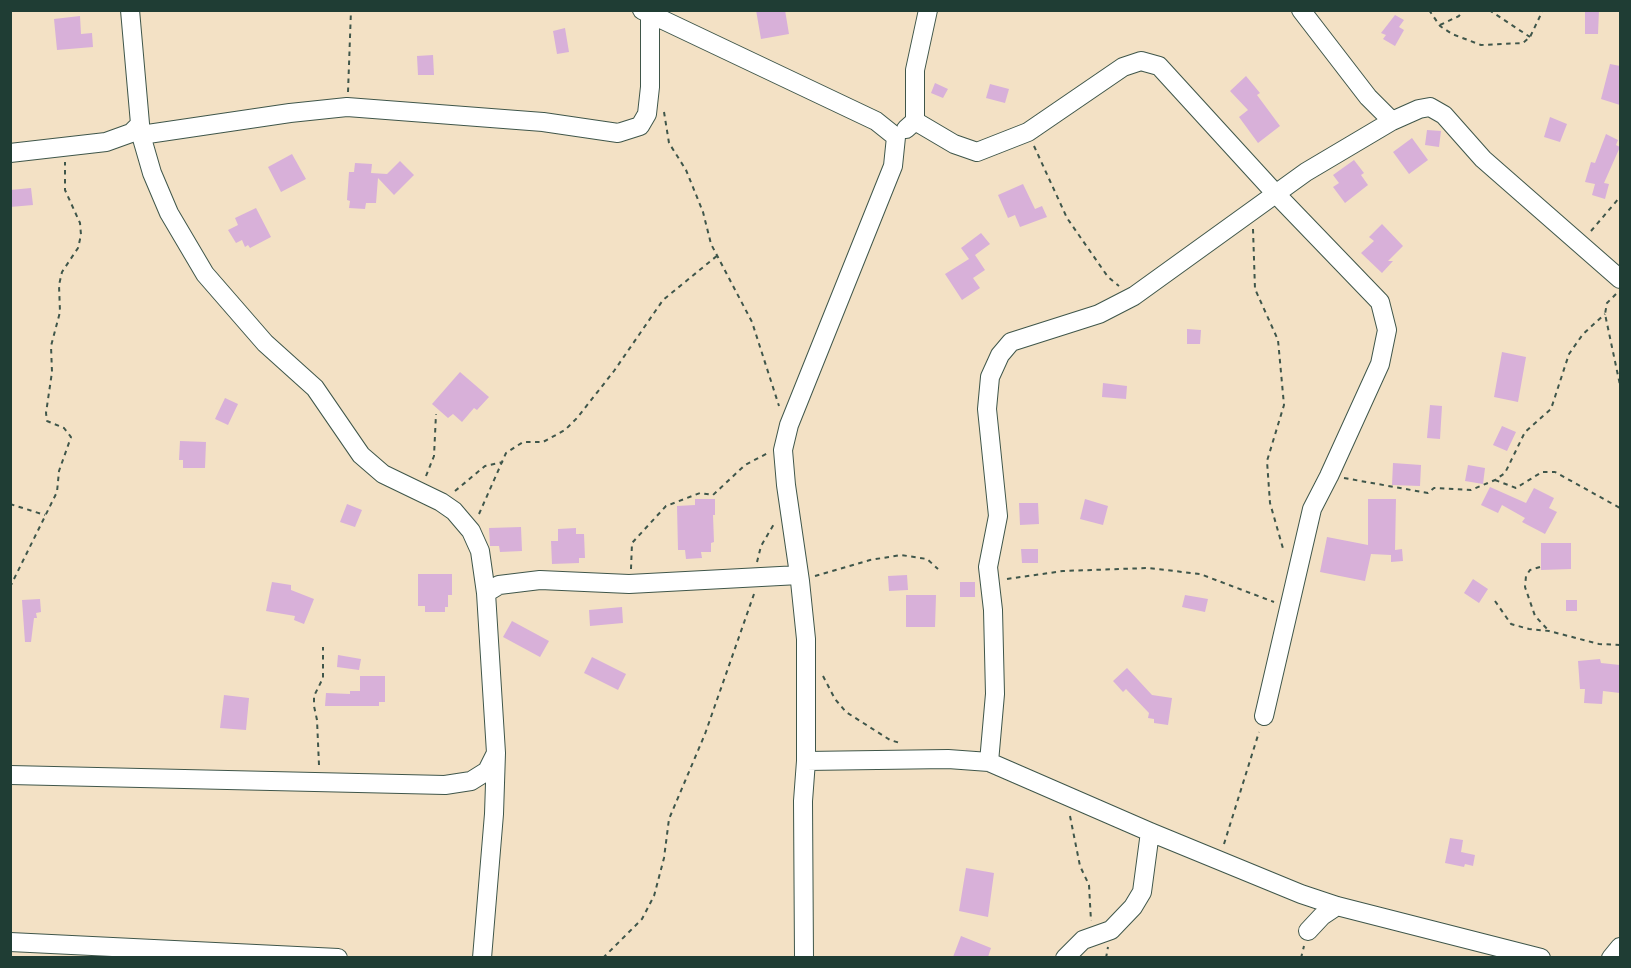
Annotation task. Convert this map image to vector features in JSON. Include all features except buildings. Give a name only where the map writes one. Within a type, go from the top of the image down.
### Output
[{"type":"street","points":[[130,10],[140,130],[152,173],[170,213],[205,274],[265,343],[315,388],[361,455],[383,474],[454,510],[471,531],[480,551],[486,593],[496,753],[494,814],[482,957]]},
{"type":"street","points":[[804,957],[803,801],[806,760],[806,639],[783,450],[789,425],[893,166],[896,137],[915,121],[915,70],[928,10]]},
{"type":"street","points":[[1301,10],[1368,97],[1392,121]]},
{"type":"street","points":[[10,153],[106,142],[140,130],[346,107],[543,122],[618,133],[640,126],[647,114],[650,87],[646,13],[876,121],[896,137]]},
{"type":"street","points":[[915,121],[954,144],[977,152],[1028,132],[1123,67],[1141,62],[1159,66],[1276,194],[1380,302],[1387,330],[1380,364],[1312,509],[1264,716]]},
{"type":"street","points":[[989,762],[995,694],[993,610],[988,567],[998,516],[987,409],[990,377],[1000,355],[1011,342],[1100,314],[1134,296],[1306,172],[1392,121],[1419,109],[1430,108],[1444,115],[1483,159],[1620,279]]},
{"type":"street","points":[[486,593],[498,585],[540,580],[629,584],[799,578]]},
{"type":"street","points":[[10,775],[445,785],[471,781],[487,771],[496,753]]},
{"type":"street","points":[[806,760],[948,759],[989,762],[1218,861],[1301,894],[1338,906],[1541,957]]},
{"type":"street","points":[[1065,957],[1083,940],[1111,930],[1133,907],[1142,892],[1150,832]]},
{"type":"street","points":[[1308,931],[1322,916],[1338,906]]},
{"type":"street","points":[[10,942],[338,957]]},
{"type":"street","points":[[1611,957],[1620,946]]},
{"type":"path","points":[[346,107],[351,10]]},
{"type":"path","points":[[1429,10],[1440,26],[1452,34],[1481,45],[1523,43],[1530,37],[1543,10]]},
{"type":"path","points":[[1440,26],[1459,16],[1462,10]]},
{"type":"path","points":[[1489,10],[1530,37]]},
{"type":"path","points":[[664,110],[669,143],[686,170],[703,212],[711,244],[752,322],[778,404],[789,425]]},
{"type":"path","points":[[1028,132],[1067,218],[1108,277],[1134,296]]},
{"type":"path","points":[[10,587],[57,492],[59,471],[71,437],[64,428],[47,421],[46,413],[52,372],[51,346],[60,312],[59,285],[62,272],[78,248],[81,235],[80,223],[65,190],[66,147]]},
{"type":"path","points":[[1581,244],[1620,197]]},
{"type":"path","points":[[1253,211],[1255,289],[1278,340],[1284,405],[1267,461],[1270,503],[1283,550],[1298,571]]},
{"type":"path","points":[[471,531],[506,453],[523,442],[543,442],[565,430],[614,371],[663,300],[718,255]]},
{"type":"path","points":[[1620,290],[1607,303],[1605,314],[1620,385]]},
{"type":"path","points":[[1329,476],[1428,493],[1434,488],[1471,490],[1495,480],[1505,472],[1525,432],[1551,410],[1569,354],[1583,334],[1605,314]]},
{"type":"path","points":[[419,492],[434,456],[436,414]]},
{"type":"path","points":[[629,584],[632,543],[666,507],[700,493],[713,495],[745,465],[765,454],[783,450]]},
{"type":"path","points":[[441,502],[484,466],[502,462]]},
{"type":"path","points":[[1495,480],[1516,488],[1542,472],[1555,472],[1620,508]]},
{"type":"path","points":[[10,504],[45,515]]},
{"type":"path","points":[[603,957],[642,919],[654,896],[664,858],[669,819],[705,734],[761,546],[777,520]]},
{"type":"path","points":[[799,578],[870,560],[901,555],[927,559],[938,569]]},
{"type":"path","points":[[1540,567],[1530,570],[1526,576],[1525,587],[1535,616],[1549,631]]},
{"type":"path","points":[[989,582],[1063,571],[1148,568],[1200,574],[1289,608]]},
{"type":"path","points":[[1495,601],[1511,624],[1599,644],[1620,645]]},
{"type":"path","points":[[323,647],[323,678],[314,696],[314,706],[317,720],[319,770],[324,781]]},
{"type":"path","points":[[820,669],[835,699],[846,712],[890,740],[900,743]]},
{"type":"path","points":[[1218,861],[1264,716]]},
{"type":"path","points":[[1069,814],[1080,866],[1089,885],[1092,938]]}]
